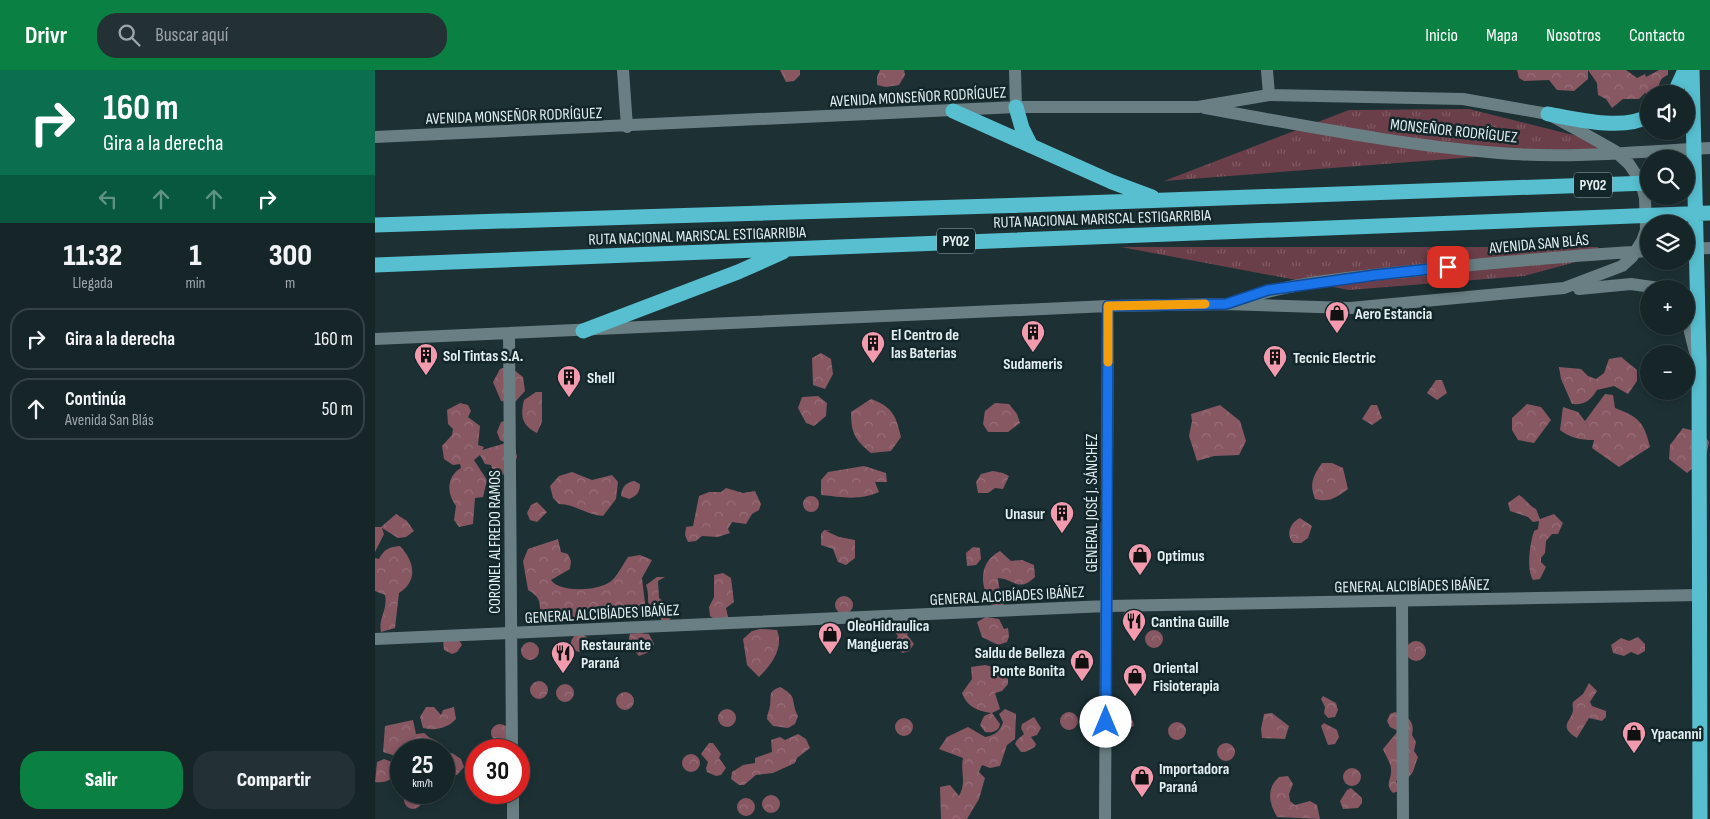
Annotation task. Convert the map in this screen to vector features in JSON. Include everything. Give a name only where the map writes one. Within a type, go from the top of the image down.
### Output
[{"type":"highway","points":[[1678,85],[1685,70]]},
{"type":"highway","points":[[1692,70],[1699,361],[1700,819]]},
{"type":"highway","points":[[1016,108],[1022,128],[1031,146]]},
{"type":"highway","points":[[953,111],[1111,182],[1161,200]]},
{"type":"highway","points":[[1547,114],[1605,123],[1626,122],[1640,118]]},
{"type":"highway","points":[[1695,181],[1710,180]]},
{"type":"highway","name":"RUTA NACIONAL MARISCAL ESTIGARRIBIA","points":[[375,225],[1537,188],[1640,182]]},
{"type":"highway","name":"RUTA NACIONAL MARISCAL ESTIGARRIBIA","points":[[375,265],[1710,213]]},
{"type":"highway","points":[[583,331],[738,272],[790,249]]},
{"type":"street","points":[[623,70],[627,127]]},
{"type":"street","points":[[1015,70],[1016,108]]},
{"type":"street","points":[[1267,70],[1269,95]]},
{"type":"street","name":"AVENIDA MONSEÑOR RODRÍGUEZ","points":[[375,137],[1016,108],[1198,107],[1269,95],[1463,99],[1547,114],[1602,143],[1629,164],[1641,182],[1647,211],[1642,242],[1632,257],[1622,266],[1564,288]]},
{"type":"street","name":"MONSEÑOR RODRÍGUEZ","points":[[1198,107],[1419,145],[1514,154],[1585,154],[1710,148]]},
{"type":"street","points":[[1695,249],[1710,248]]},
{"type":"street","name":"AVENIDA SAN BLÁS","points":[[1226,304],[1268,290],[1375,275],[1576,255],[1640,251]]},
{"type":"street","points":[[375,338],[583,331],[1108,306],[1226,304],[1350,308],[1564,288],[1631,284],[1640,285]]},
{"type":"street","name":"GENERAL JOSÉ J. SÁNCHEZ","points":[[1105,819],[1108,306]]},
{"type":"street","name":"CORONEL ALFREDO RAMOS","points":[[509,334],[512,739]]},
{"type":"street","points":[[1690,335],[1699,361]]},
{"type":"street","name":"GENERAL ALCIBÍADES IBÁÑEZ","points":[[375,639],[1107,606],[1402,602],[1700,594]]},
{"type":"street","points":[[1402,602],[1403,819]]},
{"type":"street","points":[[513,804],[513,819]]},
{"type":"green space","points":[[780,70],[800,70],[800,75],[794,81],[786,82]]},
{"type":"green space","points":[[880,70],[904,70],[905,75],[899,85],[886,87],[877,85],[877,77]]},
{"type":"green space","points":[[1517,70],[1588,70],[1588,79],[1574,91],[1557,90],[1549,80],[1524,81],[1519,78]]},
{"type":"green space","points":[[1588,70],[1626,70],[1637,78],[1645,74],[1646,77],[1659,70],[1668,70],[1668,75],[1662,79],[1659,85],[1640,85],[1639,99],[1623,99],[1612,108],[1606,99],[1598,95],[1597,83]]},
{"type":"green space","points":[[1469,109],[1613,145],[1609,160],[1514,154],[1164,181],[1349,110]]},
{"type":"green space","points":[[1121,247],[1598,247],[1598,256],[1524,276],[1349,290]]},
{"type":"green space","points":[[821,353],[831,359],[833,374],[825,389],[813,385],[812,358]]},
{"type":"green space","points":[[1621,357],[1637,370],[1637,381],[1628,394],[1614,386],[1597,390],[1584,403],[1572,404],[1561,379],[1559,367],[1581,369],[1588,376],[1596,379],[1604,373],[1609,359]]},
{"type":"green space","points":[[509,366],[523,377],[525,391],[514,403],[501,401],[493,382],[500,369]]},
{"type":"green space","points":[[1436,380],[1442,380],[1447,393],[1437,400],[1427,393]]},
{"type":"green space","points":[[536,392],[542,392],[542,422],[537,433],[525,424],[522,416],[524,400]]},
{"type":"green space","points":[[1605,394],[1613,395],[1615,408],[1630,414],[1643,426],[1650,447],[1619,467],[1592,448],[1594,440],[1576,438],[1560,430],[1563,407],[1578,412],[1585,421]]},
{"type":"green space","points":[[818,396],[827,403],[826,416],[814,426],[806,423],[798,408],[802,397]]},
{"type":"green space","points":[[871,399],[889,409],[897,423],[901,437],[891,451],[871,453],[861,444],[853,431],[851,412]]},
{"type":"green space","points":[[460,403],[468,405],[471,411],[468,417],[480,426],[478,445],[484,447],[482,450],[506,443],[500,440],[497,432],[501,422],[509,420],[517,457],[510,474],[494,475],[491,465],[485,464],[480,455],[474,460],[487,480],[483,497],[475,498],[473,524],[459,527],[454,520],[456,506],[449,490],[449,485],[453,475],[461,468],[460,464],[453,465],[444,459],[442,446],[452,435],[453,429],[448,424],[447,410]]},
{"type":"green space","points":[[995,403],[1009,404],[1017,414],[1020,423],[1008,432],[988,432],[983,424],[985,411]]},
{"type":"green space","points":[[1527,404],[1541,407],[1551,420],[1534,443],[1518,440],[1512,430],[1512,418]]},
{"type":"green space","points":[[1220,405],[1240,421],[1246,441],[1239,455],[1214,456],[1197,461],[1189,436],[1192,421],[1191,414]]},
{"type":"green space","points":[[1371,405],[1377,405],[1382,418],[1372,425],[1362,419]]},
{"type":"green space","points":[[1683,428],[1702,433],[1709,442],[1706,456],[1687,473],[1669,459],[1670,445]]},
{"type":"green space","points":[[1322,463],[1332,463],[1343,468],[1348,489],[1329,500],[1315,499],[1312,489],[1316,472]]},
{"type":"green space","points":[[864,466],[886,473],[887,482],[875,482],[879,492],[864,497],[821,495],[821,480],[828,472]]},
{"type":"green space","points":[[993,471],[1009,476],[1003,489],[995,488],[988,493],[978,493],[976,482],[981,474]]},
{"type":"green space","points":[[572,472],[592,480],[612,475],[618,482],[616,499],[603,516],[591,514],[565,504],[559,504],[553,498],[550,486],[559,476]]},
{"type":"green space","points":[[634,481],[640,484],[634,497],[629,499],[621,496],[625,486]]},
{"type":"green space","points":[[726,488],[743,493],[755,491],[761,504],[759,510],[752,514],[746,524],[732,522],[728,529],[730,533],[718,537],[702,536],[696,541],[688,542],[685,535],[686,527],[693,526],[699,496],[709,492],[721,492]]},
{"type":"green space","points":[[1519,495],[1536,509],[1540,519],[1554,514],[1563,523],[1558,534],[1552,534],[1546,541],[1545,553],[1541,558],[1541,562],[1546,567],[1540,579],[1533,580],[1529,563],[1534,531],[1538,529],[1539,521],[1533,522],[1528,517],[1510,511],[1508,503]]},
{"type":"green space","points":[[808,496],[814,496],[819,501],[817,510],[808,512],[803,507],[803,501]]},
{"type":"green space","points":[[537,502],[547,512],[537,522],[530,520],[527,513],[531,505]]},
{"type":"green space","points":[[396,514],[407,521],[414,531],[406,537],[398,538],[382,528],[384,534],[375,552],[375,527],[381,527]]},
{"type":"green space","points":[[1300,518],[1312,526],[1308,538],[1301,543],[1293,543],[1289,532],[1294,522]]},
{"type":"green space","points":[[824,530],[832,531],[826,531],[839,537],[855,540],[855,558],[846,565],[838,562],[833,549],[821,545],[821,534]]},
{"type":"green space","points":[[558,539],[561,552],[568,554],[571,561],[570,569],[551,580],[562,587],[570,589],[588,589],[610,582],[628,557],[640,555],[652,560],[642,578],[646,612],[626,618],[603,616],[544,622],[537,597],[528,590],[523,561],[528,549]]},
{"type":"green space","points":[[400,546],[409,558],[412,576],[410,582],[399,593],[395,628],[381,632],[380,627],[386,600],[385,595],[375,591],[375,558],[379,559],[387,549]]},
{"type":"green space","points":[[973,547],[980,548],[981,559],[976,565],[967,566],[966,553]]},
{"type":"green space","points":[[1000,551],[1011,561],[1022,560],[1034,565],[1035,577],[1029,582],[1020,585],[998,578],[1000,594],[1004,598],[1004,606],[993,607],[985,592],[983,576],[987,562]]},
{"type":"green space","points":[[723,573],[731,578],[734,602],[726,608],[728,617],[721,624],[710,616],[709,607],[714,597],[714,575]]},
{"type":"green space","points":[[657,577],[665,577],[658,581],[659,598],[667,604],[671,618],[668,621],[662,622],[659,614],[651,609],[648,602],[646,585]]},
{"type":"green space","points":[[844,596],[850,599],[853,605],[850,611],[844,614],[838,611],[835,605],[838,599]]},
{"type":"green space","points":[[1135,603],[1143,614],[1137,621],[1128,621],[1123,614]]},
{"type":"green space","points":[[904,617],[912,628],[907,635],[914,644],[909,651],[903,653],[895,649],[893,645],[898,636],[892,628],[896,620]]},
{"type":"green space","points":[[986,617],[999,619],[1004,629],[1008,628],[1009,636],[1007,642],[998,645],[982,637],[977,622]]},
{"type":"green space","points":[[760,629],[777,630],[779,643],[772,661],[759,677],[747,665],[743,639],[752,631]]},
{"type":"green space","points":[[1150,630],[1158,630],[1163,635],[1161,646],[1150,648],[1145,643],[1145,635]]},
{"type":"green space","points":[[580,634],[588,639],[589,643],[584,651],[580,652],[572,647],[571,643],[576,635]]},
{"type":"green space","points":[[630,634],[649,634],[654,644],[649,652],[639,656],[628,643]]},
{"type":"green space","points":[[1638,637],[1645,644],[1645,651],[1638,655],[1631,652],[1624,656],[1613,653],[1611,645],[1621,638],[1629,641]]},
{"type":"green space","points":[[459,640],[462,645],[457,652],[452,654],[444,650],[443,641]]},
{"type":"green space","points":[[1416,641],[1423,644],[1426,651],[1423,658],[1416,661],[1409,658],[1406,651],[1409,644]]},
{"type":"green space","points":[[526,642],[534,642],[539,647],[537,658],[526,660],[521,655],[521,647]]},
{"type":"green space","points":[[985,665],[1001,669],[1008,677],[1008,684],[1002,691],[995,693],[1000,709],[992,713],[1000,724],[996,730],[990,732],[985,732],[980,725],[984,716],[991,713],[973,708],[962,693],[972,679],[971,667]]},
{"type":"green space","points":[[535,681],[543,681],[548,686],[546,697],[535,699],[530,694],[530,686]]},
{"type":"green space","points":[[1589,683],[1597,691],[1590,702],[1592,706],[1606,711],[1606,717],[1602,721],[1589,718],[1577,738],[1568,730],[1567,724],[1572,714],[1573,702],[1583,694]]},
{"type":"green space","points":[[561,684],[569,684],[574,689],[572,700],[561,702],[556,697],[556,689]]},
{"type":"green space","points":[[780,687],[792,697],[798,716],[795,724],[788,728],[773,726],[767,719],[771,694]]},
{"type":"green space","points":[[621,692],[629,692],[634,697],[632,708],[621,710],[616,705],[616,697]]},
{"type":"green space","points":[[1323,696],[1336,703],[1338,710],[1335,717],[1328,718],[1324,713],[1325,707],[1321,699]]},
{"type":"green space","points":[[426,707],[434,707],[441,715],[443,710],[454,707],[456,719],[449,725],[441,728],[423,728],[420,717]]},
{"type":"green space","points":[[1118,708],[1122,708],[1125,717],[1133,721],[1134,726],[1125,729],[1116,724],[1112,715]]},
{"type":"green space","points":[[723,709],[731,709],[736,714],[734,725],[723,727],[718,722],[718,714]]},
{"type":"green space","points":[[1005,709],[1016,714],[1015,739],[1007,745],[1000,766],[990,768],[982,765],[979,772],[985,778],[979,799],[967,819],[941,819],[940,787],[950,785],[959,796],[963,786],[963,758],[939,749],[947,737],[968,727],[985,737],[999,731],[1003,722],[999,714]]},
{"type":"green space","points":[[1065,712],[1073,712],[1078,717],[1076,728],[1065,730],[1060,725],[1060,717]]},
{"type":"green space","points":[[1395,712],[1411,722],[1412,735],[1416,742],[1414,751],[1418,757],[1412,774],[1407,778],[1396,781],[1399,791],[1393,793],[1389,787],[1391,767],[1383,749],[1398,731],[1390,727],[1387,721],[1390,714]]},
{"type":"green space","points":[[1272,713],[1289,726],[1285,739],[1262,738],[1261,729],[1264,714]]},
{"type":"green space","points":[[1034,717],[1041,728],[1037,735],[1031,737],[1036,744],[1035,747],[1021,752],[1015,744],[1024,734],[1021,728],[1022,724]]},
{"type":"green space","points":[[900,718],[908,718],[913,723],[911,734],[900,736],[895,731],[895,723]]},
{"type":"green space","points":[[413,720],[416,734],[424,733],[432,739],[390,739],[390,754],[383,752],[385,726]]},
{"type":"green space","points":[[1173,722],[1181,722],[1186,727],[1184,738],[1173,740],[1168,735],[1168,727]]},
{"type":"green space","points":[[1324,723],[1337,730],[1339,737],[1335,744],[1328,745],[1321,726]]},
{"type":"green space","points":[[500,724],[509,733],[506,739],[494,739],[491,733],[494,727]]},
{"type":"green space","points":[[798,734],[806,739],[810,748],[797,758],[795,763],[773,773],[756,775],[744,785],[739,785],[731,779],[732,772],[743,765],[755,763],[755,758],[772,752],[771,740],[780,737],[785,740]]},
{"type":"green space","points":[[709,743],[713,743],[721,754],[719,758],[726,768],[721,775],[716,776],[707,772],[708,762],[701,754]]},
{"type":"green space","points":[[1222,743],[1230,743],[1235,748],[1233,759],[1222,761],[1217,756],[1217,748]]},
{"type":"green space","points":[[687,754],[695,754],[700,759],[698,770],[687,772],[682,767],[682,759]]},
{"type":"green space","points":[[455,755],[461,759],[464,767],[455,775]]},
{"type":"green space","points":[[384,759],[390,761],[390,779],[375,782],[377,762]]},
{"type":"green space","points":[[1352,768],[1358,771],[1361,777],[1358,783],[1352,786],[1346,783],[1343,777],[1346,771]]},
{"type":"green space","points":[[1288,776],[1293,784],[1289,794],[1290,801],[1295,805],[1310,801],[1317,805],[1320,819],[1277,817],[1272,807],[1270,796],[1272,786],[1279,777]]},
{"type":"green space","points":[[1351,788],[1362,798],[1362,803],[1358,808],[1343,809],[1340,801],[1347,790]]},
{"type":"green space","points":[[767,795],[775,795],[780,800],[778,811],[767,813],[762,808],[762,800]]},
{"type":"green space","points":[[742,798],[750,798],[755,803],[753,814],[742,816],[737,811],[737,803]]},
{"type":"green space","points":[[406,804],[420,804],[413,809]]},
{"type":"slow traffic","points":[[1108,362],[1108,306],[1205,304]]},
{"type":"place","name":"Aero Estancia","points":[[1337,334]]},
{"type":"place","name":"Sudameris","points":[[1033,353]]},
{"type":"place","name":"El Centro de las Baterias","points":[[873,364]]},
{"type":"place","name":"Sol Tintas S.A.","points":[[426,376]]},
{"type":"place","name":"Tecnic Electric","points":[[1275,378]]},
{"type":"place","name":"Shell","points":[[569,398]]},
{"type":"place","name":"Unasur","points":[[1062,534]]},
{"type":"place","name":"Optimus","points":[[1140,576]]},
{"type":"place","name":"Cantina Guille","points":[[1134,642]]},
{"type":"place","name":"OleoHidraulica Mangueras","points":[[830,655]]},
{"type":"place","name":"Restaurante Paraná","points":[[563,674]]},
{"type":"place","name":"Saldu de Belleza Ponte Bonita","points":[[1082,682]]},
{"type":"place","name":"Oriental Fisioterapia","points":[[1135,697]]},
{"type":"place","name":"Ypacanni","points":[[1634,754]]},
{"type":"place","name":"Importadora Paraná","points":[[1142,798]]},
{"type":"route","points":[[1106,722],[1108,306],[1226,304],[1268,290],[1448,267]]}]
